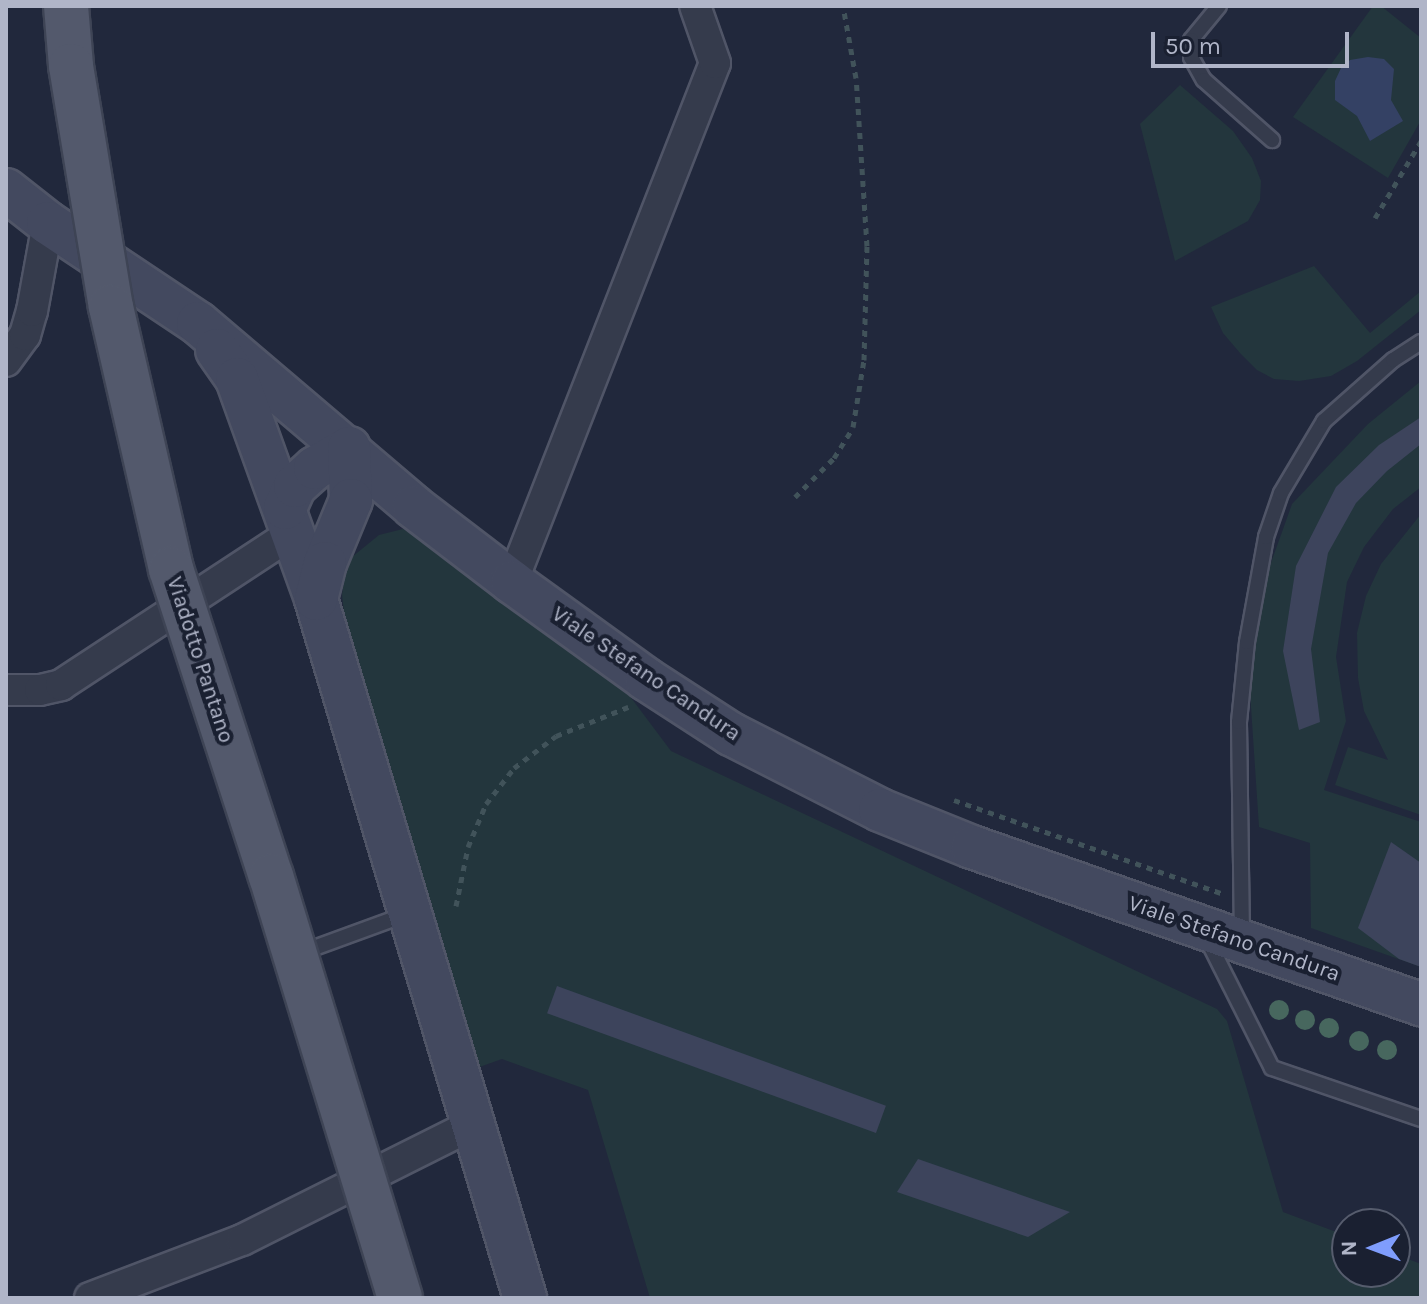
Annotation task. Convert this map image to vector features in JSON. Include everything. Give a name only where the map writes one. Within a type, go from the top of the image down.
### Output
[{"type":"main road","name":"Viadotto Pantano","points":[[66,6],[71,66],[111,307],[171,569],[271,876],[400,1298]]},
{"type":"main road","name":"Viale Stefano Candura","points":[[6,190],[48,223],[198,323],[349,448],[414,507],[512,582],[667,693],[731,734],[880,810],[972,847],[1421,1004]]},
{"type":"main road","name":"Viale Stefano Candura","points":[[6,206],[48,223]]},
{"type":"main road","points":[[198,323],[237,379],[316,599],[525,1298]]},
{"type":"main road","points":[[289,521],[295,486],[315,468],[349,448],[351,500],[325,563],[316,599]]},
{"type":"main road","points":[[340,532],[369,515],[414,507]]},
{"type":"street","points":[[512,582],[715,63],[695,6]]},
{"type":"street","points":[[6,361],[29,323],[48,223]]},
{"type":"street","points":[[6,690],[40,690],[61,685],[289,521]]},
{"type":"street","points":[[90,1298],[242,1240],[474,1124]]},
{"type":"lane","points":[[1219,6],[1191,40],[1191,57],[1204,80],[1272,140]]},
{"type":"lane","points":[[1242,942],[1239,722],[1247,642],[1266,537],[1281,493],[1324,421],[1393,360],[1421,342]]},
{"type":"lane","points":[[314,948],[412,912]]},
{"type":"lane","points":[[1201,928],[1272,1068],[1421,1119]]},
{"type":"path","points":[[795,497],[834,458],[853,427],[864,360],[867,246],[856,78],[843,6]]},
{"type":"path","points":[[1375,218],[1421,141]]},
{"type":"path","points":[[456,906],[468,847],[486,804],[514,768],[556,736],[667,693]]},
{"type":"path","points":[[951,799],[1242,900]]},
{"type":"shaded area","points":[[1373,6],[1381,6],[1421,38],[1421,120],[1388,178],[1293,117]]},
{"type":"shaded area","points":[[1180,85],[1233,131],[1252,158],[1261,181],[1260,200],[1248,221],[1175,261],[1140,124]]},
{"type":"shaded area","points":[[1314,266],[1370,333],[1421,291],[1421,310],[1357,361],[1331,376],[1299,381],[1274,379],[1257,370],[1240,353],[1223,333],[1211,307]]},
{"type":"shaded area","points":[[1421,381],[1421,487],[1393,509],[1364,547],[1347,582],[1336,657],[1346,721],[1324,790],[1421,822],[1421,967],[1311,928],[1310,843],[1259,827],[1249,677],[1262,588],[1292,504],[1368,424]]},
{"type":"shaded area","points":[[1421,514],[1421,815],[1335,785],[1348,747],[1388,760],[1364,711],[1358,678],[1357,633],[1366,596],[1381,564]]},
{"type":"shaded area","points":[[403,529],[444,552],[614,675],[671,751],[1217,1009],[1227,1021],[1283,1212],[1331,1230],[1331,1288],[1411,1288],[1411,1260],[1421,1264],[1421,1298],[650,1298],[588,1090],[502,1059],[471,1070],[345,621],[342,595],[345,572],[352,557],[379,535]]},
{"type":"water","points":[[1368,57],[1384,59],[1394,69],[1391,100],[1403,121],[1370,141],[1357,116],[1335,100],[1335,81],[1341,68],[1350,60]]},
{"type":"building","points":[[1421,417],[1421,444],[1387,471],[1356,503],[1328,553],[1311,649],[1320,722],[1299,730],[1283,651],[1296,566],[1336,487],[1379,445]]},
{"type":"building","points":[[1391,842],[1421,863],[1421,967],[1399,959],[1358,928]]},
{"type":"building","points":[[557,986],[886,1106],[876,1133],[547,1013]]},
{"type":"building","points":[[918,1159],[1070,1212],[1028,1237],[897,1192]]}]
